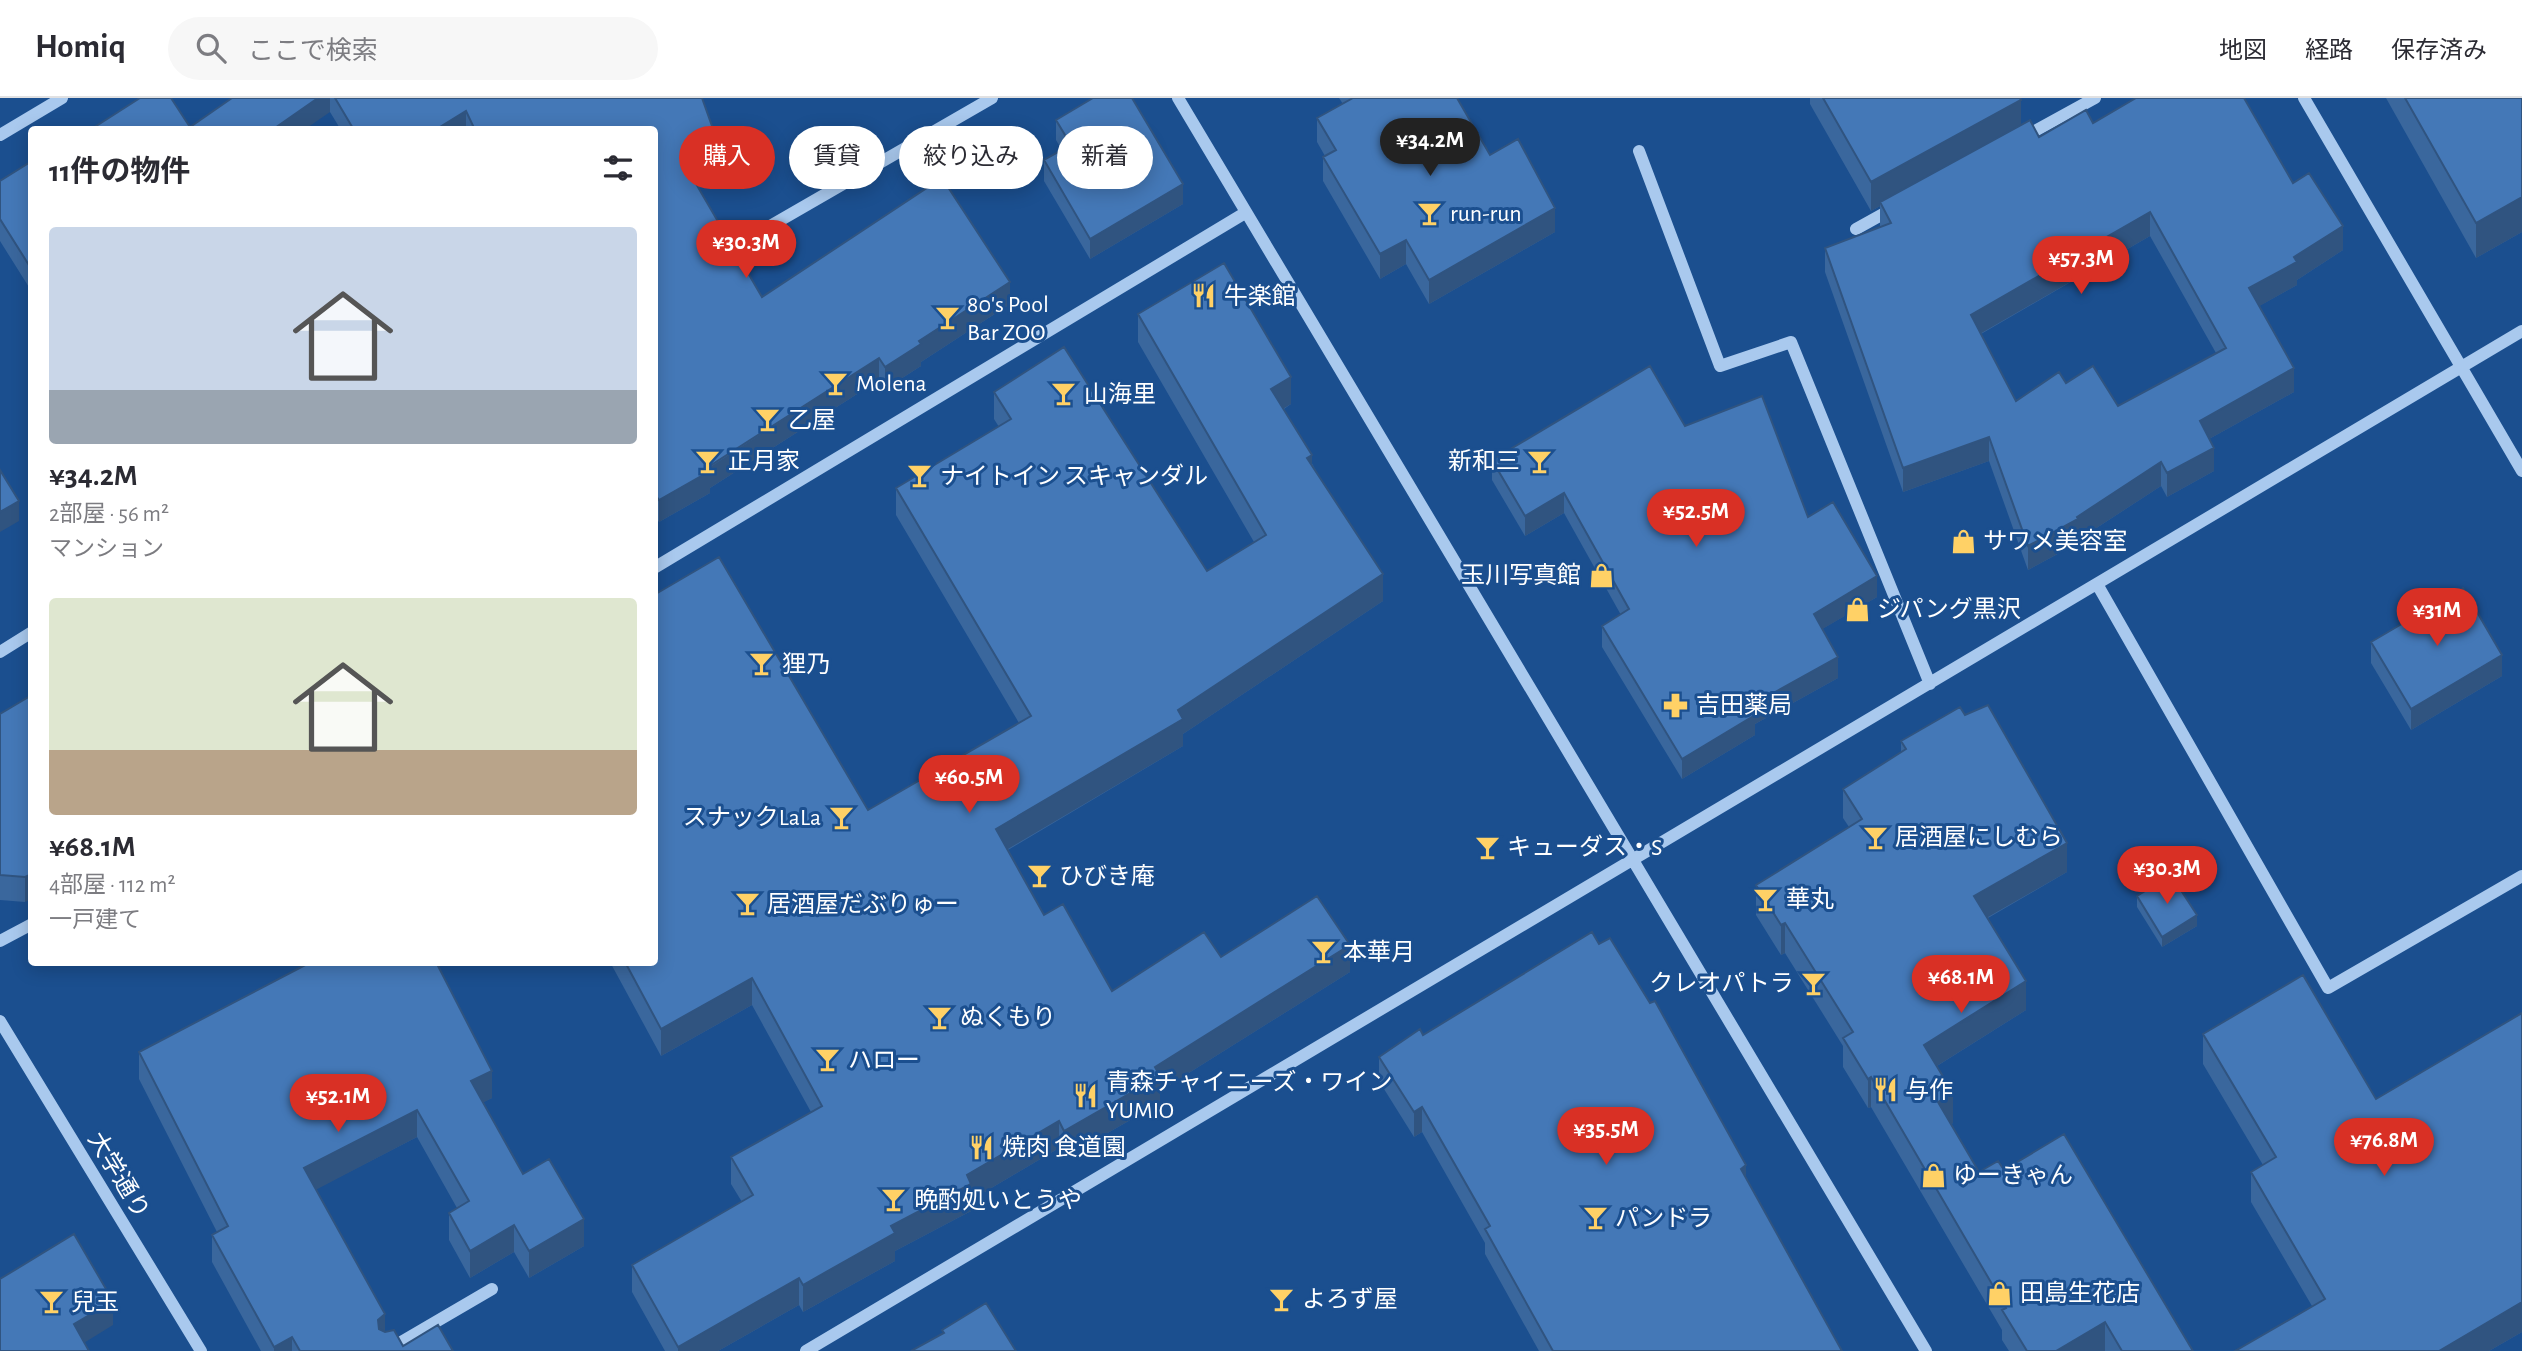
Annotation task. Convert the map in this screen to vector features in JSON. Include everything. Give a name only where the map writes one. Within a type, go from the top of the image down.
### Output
[{"type":"street","points":[[0,135],[62,98]]},
{"type":"street","points":[[753,236],[992,98]]},
{"type":"street","points":[[1178,98],[1926,1351]]},
{"type":"street","points":[[2011,144],[2095,98]]},
{"type":"street","points":[[2304,98],[2522,471]]},
{"type":"street","points":[[1639,151],[1720,366],[1791,342],[1930,684]]},
{"type":"street","points":[[1856,229],[1904,202]]},
{"type":"street","points":[[658,566],[1245,213]]},
{"type":"street","points":[[806,1351],[2522,331]]},
{"type":"street","points":[[2097,584],[2328,988],[2522,876]]},
{"type":"street","points":[[0,652],[28,634]]},
{"type":"street","points":[[0,942],[28,925]]},
{"type":"street","name":"大学通り","points":[[0,1021],[201,1351]]},
{"type":"street","points":[[386,1351],[492,1289]]},
{"type":"building","points":[[140,98],[171,98],[189,126],[96,126]]},
{"type":"building","points":[[232,98],[318,98],[278,126],[191,126]]},
{"type":"building","points":[[335,98],[702,98],[712,126],[679,126],[679,189],[699,189],[762,297],[925,189],[949,189],[1010,282],[919,341],[921,344],[885,367],[879,358],[708,467],[710,471],[659,500],[658,126],[473,126],[466,111],[442,126],[352,126]]},
{"type":"building","points":[[1093,98],[1132,98],[1149,126],[1060,126],[1056,120]]},
{"type":"building","points":[[1353,98],[1457,98],[1490,155],[1518,139],[1555,208],[1429,280],[1406,240],[1380,254],[1323,157],[1336,150],[1317,118]]},
{"type":"building","points":[[1823,98],[2020,98],[2021,100],[1871,182]]},
{"type":"building","points":[[2136,98],[2244,98],[2293,183],[2309,173],[2343,226],[2294,257],[2297,262],[2249,288],[2294,368],[2200,421],[2214,448],[2167,473],[2161,462],[2077,517],[2078,519],[2028,546],[1989,437],[1903,468],[1825,248],[1891,223],[1880,202],[2030,120],[2039,137],[2086,110],[2093,123]],"holes":[[[2150,212],[2226,348],[2118,406],[2093,366],[2066,383],[2059,372],[2016,401],[1971,315]]]},
{"type":"building","points":[[2405,98],[2522,98],[2522,197],[2476,223]]},
{"type":"building","points":[[1153,133],[1183,184],[1090,239],[1061,189],[1153,189]]},
{"type":"building","points":[[1057,153],[1057,182],[1044,160]]},
{"type":"building","points":[[28,164],[28,264],[0,219],[0,181]]},
{"type":"building","points":[[1224,263],[1291,377],[1271,389],[1312,455],[1307,458],[1383,574],[1178,710],[1183,719],[996,829],[1044,915],[1063,904],[1112,991],[1204,932],[1221,957],[1317,896],[1350,945],[1155,1067],[1160,1076],[1064,1131],[1059,1121],[967,1175],[971,1184],[891,1226],[895,1233],[803,1285],[799,1278],[678,1347],[632,1265],[753,1195],[731,1157],[822,1106],[752,978],[661,1029],[627,966],[658,966],[658,593],[719,557],[868,810],[1031,716],[896,488],[1011,419],[994,392],[1064,347],[1207,571],[1266,535],[1138,314]]},
{"type":"building","points":[[1650,366],[1685,426],[1762,396],[1808,517],[1833,502],[1877,576],[1814,614],[1838,657],[1750,706],[1755,715],[1682,759],[1602,626],[1629,609],[1564,493],[1525,516],[1492,460]]},
{"type":"building","points":[[0,470],[19,501],[0,512]]},
{"type":"building","points":[[2463,588],[2502,655],[2411,709],[2371,642]]},
{"type":"building","points":[[28,697],[28,876],[25,877],[0,875],[0,714]]},
{"type":"building","points":[[1988,705],[2067,843],[1974,896],[2026,981],[1924,1045],[1953,1093],[1938,1102],[1979,1172],[1998,1161],[2004,1170],[2064,1134],[2193,1351],[2122,1351],[2105,1322],[2056,1351],[2027,1351],[2002,1310],[2006,1308],[1871,1077],[1868,1079],[1843,1038],[1853,1032],[1785,923],[1781,925],[1756,885],[1862,819],[1843,789],[1906,749],[1901,741],[1960,707],[1965,715]]},
{"type":"building","points":[[2171,875],[2197,915],[2162,937],[2137,896]]},
{"type":"building","points":[[1592,932],[1599,944],[1610,938],[1650,1003],[1655,1001],[1746,1165],[1741,1169],[1842,1351],[1553,1351],[1485,1229],[1490,1226],[1422,1107],[1414,1112],[1379,1057],[1420,1029],[1423,1035]]},
{"type":"building","points":[[303,966],[438,966],[492,1071],[471,1081],[523,1174],[549,1159],[584,1219],[529,1251],[514,1225],[470,1251],[449,1213],[469,1201],[417,1110],[304,1168],[385,1314],[378,1320],[379,1329],[385,1332],[394,1330],[403,1346],[438,1325],[453,1351],[300,1351],[292,1337],[274,1347],[212,1235],[228,1226],[139,1052]]},
{"type":"building","points":[[2303,975],[2376,1099],[2522,1013],[2522,1302],[2439,1351],[2235,1351],[2325,1299],[2251,1172],[2276,1157],[2203,1034]]},
{"type":"building","points":[[74,1234],[113,1301],[74,1324],[89,1351],[0,1351],[0,1279]]},
{"type":"building","points":[[986,1303],[1016,1351],[911,1351],[944,1333],[942,1330]]},
{"type":"place","name":"run-run","points":[[1430,213]]},
{"type":"place","name":"牛楽館","points":[[1204,296]]},
{"type":"place","name":"80's Pool Bar ZOO","points":[[947,318]]},
{"type":"place","name":"Molena","points":[[836,383]]},
{"type":"place","name":"山海里","points":[[1064,394]]},
{"type":"place","name":"乙屋","points":[[768,420]]},
{"type":"place","name":"正月家","points":[[708,461]]},
{"type":"place","name":"新和三","points":[[1540,461]]},
{"type":"place","name":"ナイトイン スキャンダル","points":[[920,476]]},
{"type":"place","name":"サワメ美容室","points":[[1963,541]]},
{"type":"place","name":"玉川写真館","points":[[1601,575]]},
{"type":"place","name":"ジパング黒沢","points":[[1857,609]]},
{"type":"place","name":"狸乃","points":[[762,664]]},
{"type":"place","name":"吉田薬局","points":[[1676,705]]},
{"type":"place","name":"スナックLaLa","points":[[841,817]]},
{"type":"place","name":"居酒屋にしむら","points":[[1875,837]]},
{"type":"place","name":"キューダス・S","points":[[1487,847]]},
{"type":"place","name":"ひびき庵","points":[[1039,876]]},
{"type":"place","name":"華丸","points":[[1766,899]]},
{"type":"place","name":"居酒屋だぶりゅー","points":[[747,904]]},
{"type":"place","name":"本華月","points":[[1323,952]]},
{"type":"place","name":"クレオパトラ","points":[[1814,983]]},
{"type":"place","name":"ぬくもり","points":[[940,1017]]},
{"type":"place","name":"ハロー","points":[[828,1060]]},
{"type":"place","name":"与作","points":[[1885,1090]]},
{"type":"place","name":"青森チャイニーズ・ワイン YUMIO","points":[[1086,1096]]},
{"type":"place","name":"焼肉 食道園","points":[[982,1147]]},
{"type":"place","name":"ゆーきゃん","points":[[1933,1175]]},
{"type":"place","name":"晩酌処いとうや","points":[[894,1200]]},
{"type":"place","name":"パンドラ","points":[[1595,1218]]},
{"type":"place","name":"田島生花店","points":[[2000,1293]]},
{"type":"place","name":"よろず屋","points":[[1282,1299]]},
{"type":"place","name":"兒玉","points":[[51,1302]]}]
